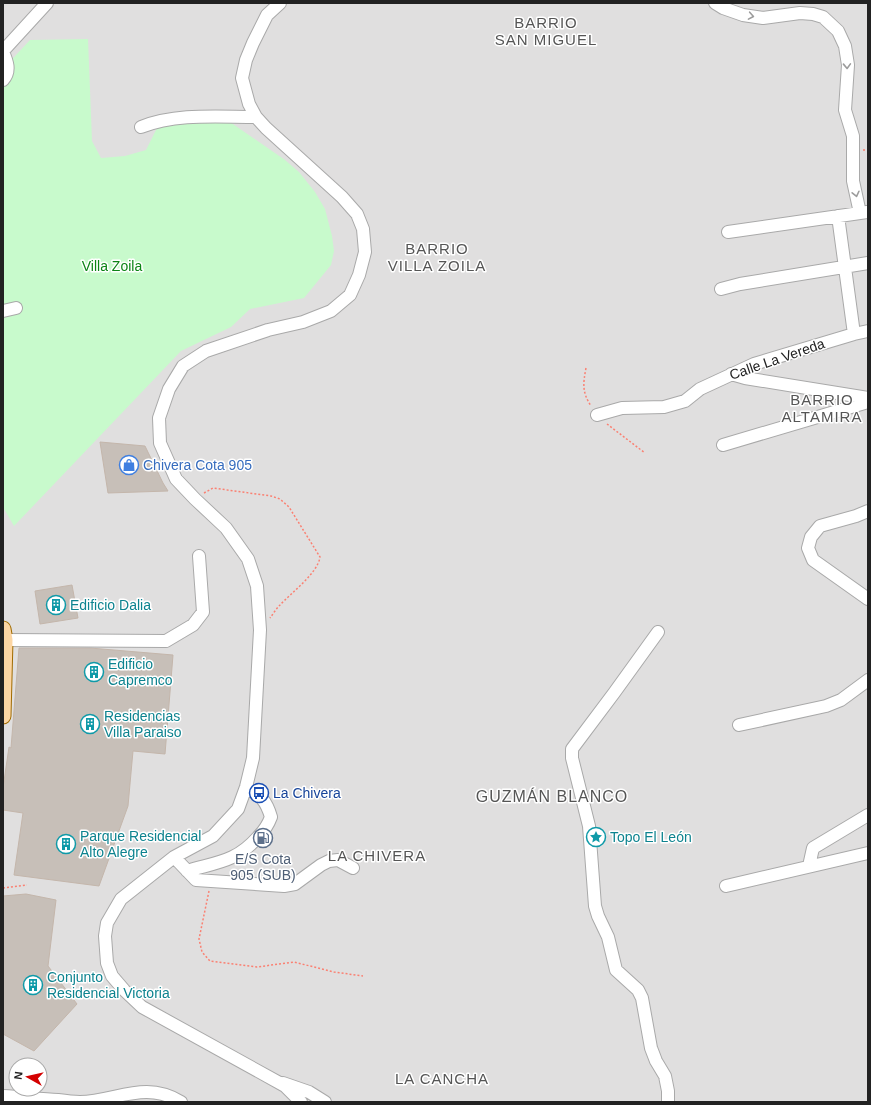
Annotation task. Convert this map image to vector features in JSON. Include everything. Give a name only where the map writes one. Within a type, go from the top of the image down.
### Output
[{"type":"main road","points":[[3,716],[4,635]]},
{"type":"street","points":[[3,80],[6,77],[8,67],[3,52],[47,3]]},
{"type":"street","points":[[280,3],[267,15],[246,60],[242,78],[249,104],[256,117],[266,128],[342,197],[357,214],[363,229],[365,252],[359,275],[350,295],[331,311],[303,322],[268,330],[206,351],[183,366],[169,389],[159,418],[160,443],[176,480],[226,528],[248,559],[257,586],[260,630],[253,758],[246,787],[238,809],[213,836],[174,857],[121,898],[107,923],[105,950],[107,963],[112,976],[142,1007],[285,1086],[301,1102]]},
{"type":"street","points":[[715,3],[723,8],[743,15],[763,18],[800,13],[813,14],[823,17],[838,31],[845,46],[848,65],[844,110],[853,136],[852,181],[864,213],[728,232]]},
{"type":"street","points":[[141,127],[157,121],[188,116],[256,117]]},
{"type":"street","points":[[838,216],[854,334]]},
{"type":"street","points":[[722,289],[740,284],[868,263]]},
{"type":"street","points":[[3,310],[16,308]]},
{"type":"street","name":"Calle La Vereda","points":[[597,415],[622,408],[664,407],[685,400],[700,388],[754,364],[868,331]]},
{"type":"street","points":[[731,374],[745,378],[868,398]]},
{"type":"street","points":[[723,445],[868,402]]},
{"type":"street","points":[[868,511],[820,526],[811,537],[808,548],[813,560],[868,599]]},
{"type":"street","points":[[4,635],[166,641],[193,625],[203,612],[199,556]]},
{"type":"street","points":[[658,632],[572,749],[572,758],[589,826],[596,911],[608,937],[616,970],[638,990],[642,998],[651,1048],[664,1076],[668,1091],[668,1102]]},
{"type":"street","points":[[739,725],[826,706],[840,700],[868,680]]},
{"type":"street","points":[[187,871],[233,858],[241,854],[253,844],[265,830],[271,817],[269,809],[261,796],[246,787]]},
{"type":"street","points":[[810,866],[813,848],[867,817]]},
{"type":"street","points":[[726,886],[868,853]]},
{"type":"street","points":[[174,857],[196,880],[284,886],[295,884],[329,861],[338,860],[353,868]]},
{"type":"street","points":[[274,1080],[309,1092],[325,1102]]},
{"type":"street","points":[[6,1098],[79,1102],[103,1100],[145,1091],[165,1094],[181,1102]]},
{"type":"path","points":[[195,499],[213,488],[271,496],[280,499],[289,507],[320,557],[319,562],[305,580],[280,605],[260,630]]},
{"type":"path","points":[[211,881],[199,939],[202,952],[210,960],[257,967],[294,962],[334,972],[363,976]]},
{"type":"path","points":[[3,888],[27,885]]},
{"type":"shaded area","points":[[3,3],[868,3],[868,1102],[3,1102]]},
{"type":"green space","name":"Villa Zoila","points":[[88,39],[92,141],[101,158],[125,156],[146,150],[157,128],[203,118],[230,122],[285,160],[299,172],[315,192],[325,209],[334,251],[331,265],[304,298],[250,309],[231,327],[181,351],[14,526],[3,507],[3,69],[30,40]]},
{"type":"building","name":"Chivera Cota 905","points":[[100,442],[145,446],[168,491],[108,493]]},
{"type":"building","name":"Edificio Dalia","points":[[72,585],[78,618],[40,624],[35,591]]},
{"type":"building","points":[[19,648],[90,648],[173,655],[165,754],[133,751],[128,806],[99,886],[14,875],[23,813],[3,810],[3,788],[9,747],[11,748]]},
{"type":"building","name":"Conjunto Residencial Victoria","points":[[26,894],[56,900],[48,966],[77,1004],[34,1051],[3,1034],[3,896]]},
{"type":"place","name":"Chivera Cota 905","points":[[129,465]]},
{"type":"place","name":"Edificio Dalia","points":[[56,605]]},
{"type":"place","name":"Edificio Capremco","points":[[94,672]]},
{"type":"place","name":"Residencias Villa Paraiso","points":[[90,724]]},
{"type":"place","name":"La Chivera","points":[[259,793]]},
{"type":"place","name":"Topo El León","points":[[596,837]]},
{"type":"place","name":"E/S Cota 905 (SUB)","points":[[263,838]]},
{"type":"place","name":"Parque Residencial Alto Alegre","points":[[66,844]]},
{"type":"place","name":"Conjunto Residencial Victoria","points":[[33,985]]},
{"type":"district","name":"BARRIO SAN MIGUEL","points":[[546,30]]},
{"type":"district","name":"BARRIO VILLA ZOILA","points":[[437,256]]},
{"type":"district","name":"BARRIO ALTAMIRA","points":[[822,408]]},
{"type":"district","name":"GUZMÁN BLANCO","points":[[552,796]]},
{"type":"district","name":"LA CHIVERA","points":[[377,855]]},
{"type":"district","name":"LA CANCHA","points":[[442,1078]]}]
